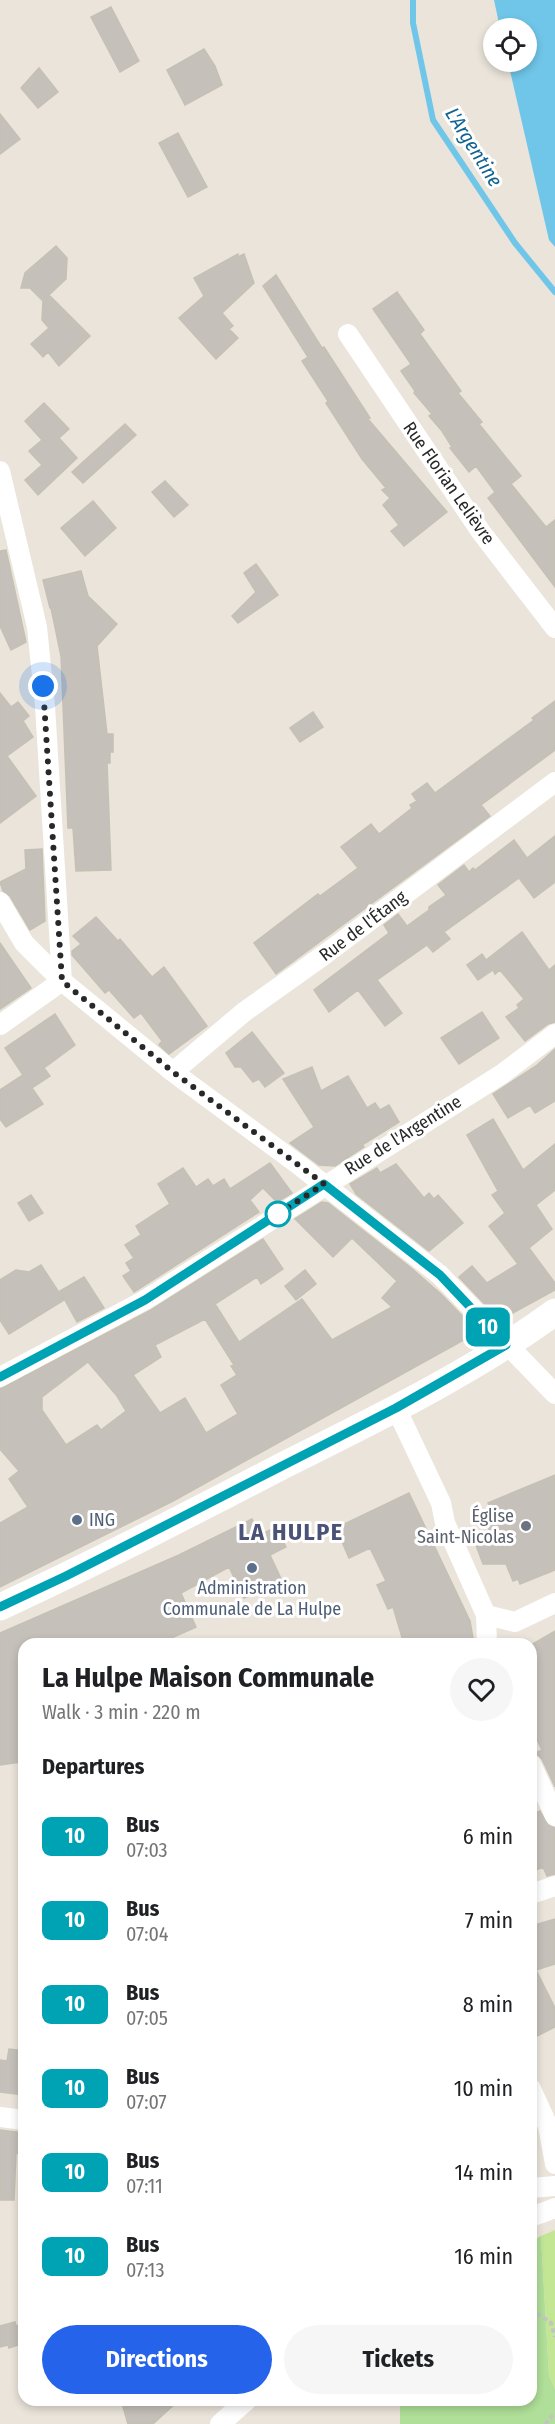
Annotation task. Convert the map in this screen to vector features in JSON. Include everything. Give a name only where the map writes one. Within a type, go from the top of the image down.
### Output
[{"type":"main road","points":[[0,1607],[66,1576],[396,1408],[506,1345],[555,1312]]},
{"type":"street","name":"Rue Florian Lelièvre","points":[[348,334],[481,532],[555,628]]},
{"type":"street","points":[[0,471],[37,627],[45,706],[62,981]]},
{"type":"street","name":"Rue de l'Étang","points":[[173,1072],[244,1012],[555,782]]},
{"type":"street","points":[[0,902],[24,943],[62,981],[173,1072],[324,1184],[440,1275],[555,1394]]},
{"type":"street","points":[[0,1025],[62,981]]},
{"type":"street","name":"Rue de l'Argentine","points":[[0,1377],[145,1300],[324,1184],[502,1074],[555,1034]]},
{"type":"street","points":[[396,1408],[441,1503],[445,1523],[486,1615],[487,1638]]},
{"type":"street","points":[[486,1615],[515,1622],[555,1603]]},
{"type":"street","points":[[537,1777],[555,1816]]},
{"type":"street","points":[[537,1892],[555,1886]]},
{"type":"street","points":[[537,2102],[548,2126],[555,2164]]},
{"type":"street","points":[[0,2117],[18,2119]]},
{"type":"street","points":[[537,2188],[555,2186]]},
{"type":"street","points":[[537,2215],[555,2208]]},
{"type":"street","points":[[220,2424],[240,2406]]},
{"type":"path","points":[[537,2313],[551,2323],[555,2337]]},
{"type":"path","points":[[545,2424],[555,2413]]},
{"type":"green space","points":[[555,2230],[555,2389],[549,2376],[541,2236]]},
{"type":"green space","points":[[541,2236],[549,2376],[555,2389],[555,2424],[400,2424],[400,2406],[537,2406],[537,2238]]},
{"type":"water","points":[[494,0],[555,0],[555,247],[549,240],[510,72],[537,72],[537,18],[498,18]]},
{"type":"building","points":[[111,7],[139,61],[120,72],[91,17]]},
{"type":"building","points":[[204,49],[215,66],[222,85],[185,105],[167,70]]},
{"type":"building","points":[[39,68],[58,92],[38,108],[21,88]]},
{"type":"building","points":[[0,114],[20,139],[0,154]]},
{"type":"building","points":[[178,133],[207,187],[188,197],[159,143]]},
{"type":"building","points":[[56,246],[67,258],[66,279],[49,295],[90,336],[59,366],[48,352],[43,357],[31,344],[49,328],[42,320],[43,301],[30,288],[21,288],[25,273]]},
{"type":"building","points":[[238,254],[238,257],[244,254],[254,283],[222,313],[233,326],[229,329],[238,338],[216,359],[179,318],[204,296],[194,278]]},
{"type":"building","points":[[276,275],[370,418],[368,419],[447,512],[404,546],[391,531],[399,525],[383,505],[390,498],[382,490],[386,488],[362,459],[326,403],[328,401],[302,361],[308,357],[263,286]]},
{"type":"building","points":[[397,292],[424,330],[420,334],[461,391],[458,393],[482,422],[479,424],[521,476],[511,484],[546,527],[555,520],[555,587],[488,498],[495,492],[476,466],[469,472],[450,448],[452,447],[442,431],[429,416],[432,414],[414,393],[415,391],[401,371],[411,364],[373,309]]},
{"type":"building","points":[[44,403],[69,429],[59,438],[77,458],[38,495],[25,480],[42,465],[29,451],[42,440],[25,421]]},
{"type":"building","points":[[125,424],[136,435],[83,483],[72,472]]},
{"type":"building","points":[[165,481],[188,505],[174,517],[152,492]]},
{"type":"building","points":[[93,501],[116,528],[85,556],[61,528]]},
{"type":"building","points":[[6,550],[26,642],[11,650],[0,626],[0,551]]},
{"type":"building","points":[[256,564],[278,595],[238,623],[232,616],[256,592],[244,573]]},
{"type":"building","points":[[81,571],[88,596],[117,624],[97,646],[107,734],[113,734],[113,752],[110,752],[110,763],[107,763],[111,870],[76,871],[73,828],[68,828],[61,656],[43,580]]},
{"type":"building","points":[[0,693],[11,707],[18,702],[29,716],[23,721],[33,737],[7,756],[36,796],[0,823]]},
{"type":"building","points":[[555,701],[555,750],[481,805],[490,816],[276,974],[254,943],[318,894],[320,896],[358,868],[341,847],[371,824],[379,834],[412,808],[410,805],[417,801],[412,794],[427,783],[435,793],[534,720],[532,718]]},
{"type":"building","points":[[313,712],[323,727],[300,742],[290,728]]},
{"type":"building","points":[[555,836],[555,882],[534,898],[519,878],[444,932],[450,939],[433,952],[427,945],[377,980],[402,1013],[385,1026],[358,990],[329,1012],[314,990],[389,933],[384,925],[398,914],[407,926],[446,895],[438,885],[464,865],[469,872],[473,868],[475,870],[514,840],[527,858]]},
{"type":"building","points":[[42,849],[45,921],[30,930],[10,896],[3,891],[0,882],[26,869],[25,850]]},
{"type":"building","points":[[96,917],[118,941],[120,939],[152,977],[164,967],[207,1026],[169,1054],[159,1045],[162,1041],[141,1013],[134,1018],[109,990],[105,993],[72,955],[72,951],[81,944],[73,936]]},
{"type":"building","points":[[522,932],[549,970],[555,965],[555,1022],[548,1024],[525,1041],[506,1017],[519,1008],[517,1005],[524,999],[500,970],[495,974],[493,970],[478,980],[467,965],[482,954],[486,960]]},
{"type":"building","points":[[0,943],[31,988],[0,1009]]},
{"type":"building","points":[[482,1012],[499,1038],[459,1064],[441,1038]]},
{"type":"building","points":[[55,1014],[75,1045],[44,1068],[50,1076],[32,1088],[43,1104],[6,1127],[0,1119],[0,1090],[23,1075],[5,1048]]},
{"type":"building","points":[[252,1032],[284,1073],[265,1087],[259,1079],[253,1082],[241,1067],[235,1067],[226,1053]]},
{"type":"building","points":[[555,1049],[555,1101],[535,1113],[530,1105],[508,1118],[493,1094],[536,1066]]},
{"type":"building","points":[[312,1067],[321,1091],[348,1076],[367,1108],[375,1103],[380,1110],[389,1105],[399,1122],[362,1145],[364,1147],[335,1166],[319,1165],[290,1143],[314,1127],[283,1079]]},
{"type":"building","points":[[493,1119],[523,1170],[555,1144],[555,1190],[536,1205],[552,1229],[529,1248],[555,1283],[555,1290],[500,1320],[459,1277],[472,1266],[487,1283],[518,1264],[489,1226],[505,1213],[492,1195],[498,1191],[467,1135]]},
{"type":"building","points":[[270,1163],[292,1193],[277,1202],[263,1188],[250,1200],[259,1212],[134,1292],[123,1276],[131,1271],[126,1263],[134,1258],[125,1245],[141,1235],[136,1226],[170,1204],[158,1184],[183,1168],[196,1187],[208,1179],[213,1186],[224,1179],[230,1189]]},
{"type":"building","points":[[396,1164],[424,1198],[429,1193],[434,1199],[438,1195],[463,1223],[429,1251],[356,1194],[350,1184],[377,1168],[380,1173]]},
{"type":"building","points":[[31,1195],[43,1213],[29,1221],[18,1203]]},
{"type":"building","points":[[322,1202],[328,1203],[410,1267],[441,1294],[478,1332],[173,1501],[0,1587],[0,1523],[28,1507],[9,1479],[19,1471],[0,1449],[0,1389],[151,1310],[263,1239],[283,1269],[261,1284],[257,1277],[215,1304],[239,1342],[302,1299],[332,1340],[392,1307],[382,1298],[397,1281],[352,1238],[333,1257],[295,1219]],"holes":[[[205,1319],[234,1365],[231,1366],[237,1375],[221,1385],[238,1414],[206,1433],[185,1398],[160,1413],[133,1375],[161,1357],[155,1345]],[[88,1362],[117,1396],[126,1411],[101,1430],[97,1425],[66,1445],[42,1410],[42,1397]]]},
{"type":"building","points":[[41,1265],[64,1300],[9,1334],[0,1320],[0,1280],[16,1270],[29,1272]]},
{"type":"building","points":[[305,1270],[316,1284],[296,1300],[285,1286]]},
{"type":"building","points":[[84,1277],[104,1308],[77,1322],[60,1291]]},
{"type":"building","name":"Église Saint-Nicolas","points":[[555,1475],[555,1570],[520,1584],[518,1579],[513,1581],[506,1564],[483,1564],[474,1540],[489,1534],[489,1527],[495,1519],[488,1503]]},
{"type":"building","points":[[409,1493],[470,1621],[473,1638],[402,1638],[393,1607],[388,1609],[377,1585],[386,1581],[370,1548],[349,1558],[336,1528]]},
{"type":"building","points":[[252,1519],[260,1535],[276,1527],[286,1547],[270,1555],[282,1581],[244,1598],[229,1567],[181,1593],[196,1627],[171,1638],[18,1638],[18,1762],[0,1765],[0,1633],[179,1555]]},
{"type":"building","points":[[555,1631],[555,1787],[542,1759],[537,1755],[537,1752],[542,1750],[537,1740],[537,1642]]},
{"type":"building","points":[[540,1811],[548,1825],[555,1828],[555,1874],[547,1876],[543,1867],[537,1870],[537,1812]]},
{"type":"building","points":[[555,1919],[555,1964],[537,1970],[537,1924]]},
{"type":"building","points":[[537,1972],[555,2008],[555,2027],[537,2036]]},
{"type":"building","points":[[9,2049],[18,2050],[18,2094],[0,2092],[0,2060],[7,2061]]},
{"type":"building","points":[[0,2130],[18,2132],[14,2200],[0,2200]]},
{"type":"building","points":[[15,2322],[16,2326],[18,2326],[18,2345],[9,2348],[8,2345],[0,2347],[0,2326]]},
{"type":"building","points":[[123,2406],[172,2406],[154,2423],[128,2424]]},
{"type":"waterway","name":"L'Argentine","points":[[413,0],[413,23],[433,120],[515,243],[555,292]]},
{"type":"bus line","name":"10","points":[[0,1377],[145,1300],[324,1184],[440,1275],[506,1345],[396,1408],[66,1576],[0,1607]]},
{"type":"place","name":"ING","points":[[77,1520]]},
{"type":"place","name":"Église Saint-Nicolas","points":[[526,1526]]},
{"type":"place","name":"Administration Communale de La Hulpe","points":[[252,1568]]},
{"type":"district","name":"LA HULPE","points":[[291,1532]]},
{"type":"route","points":[[43,686],[62,981],[173,1072],[324,1184],[278,1214]]}]
